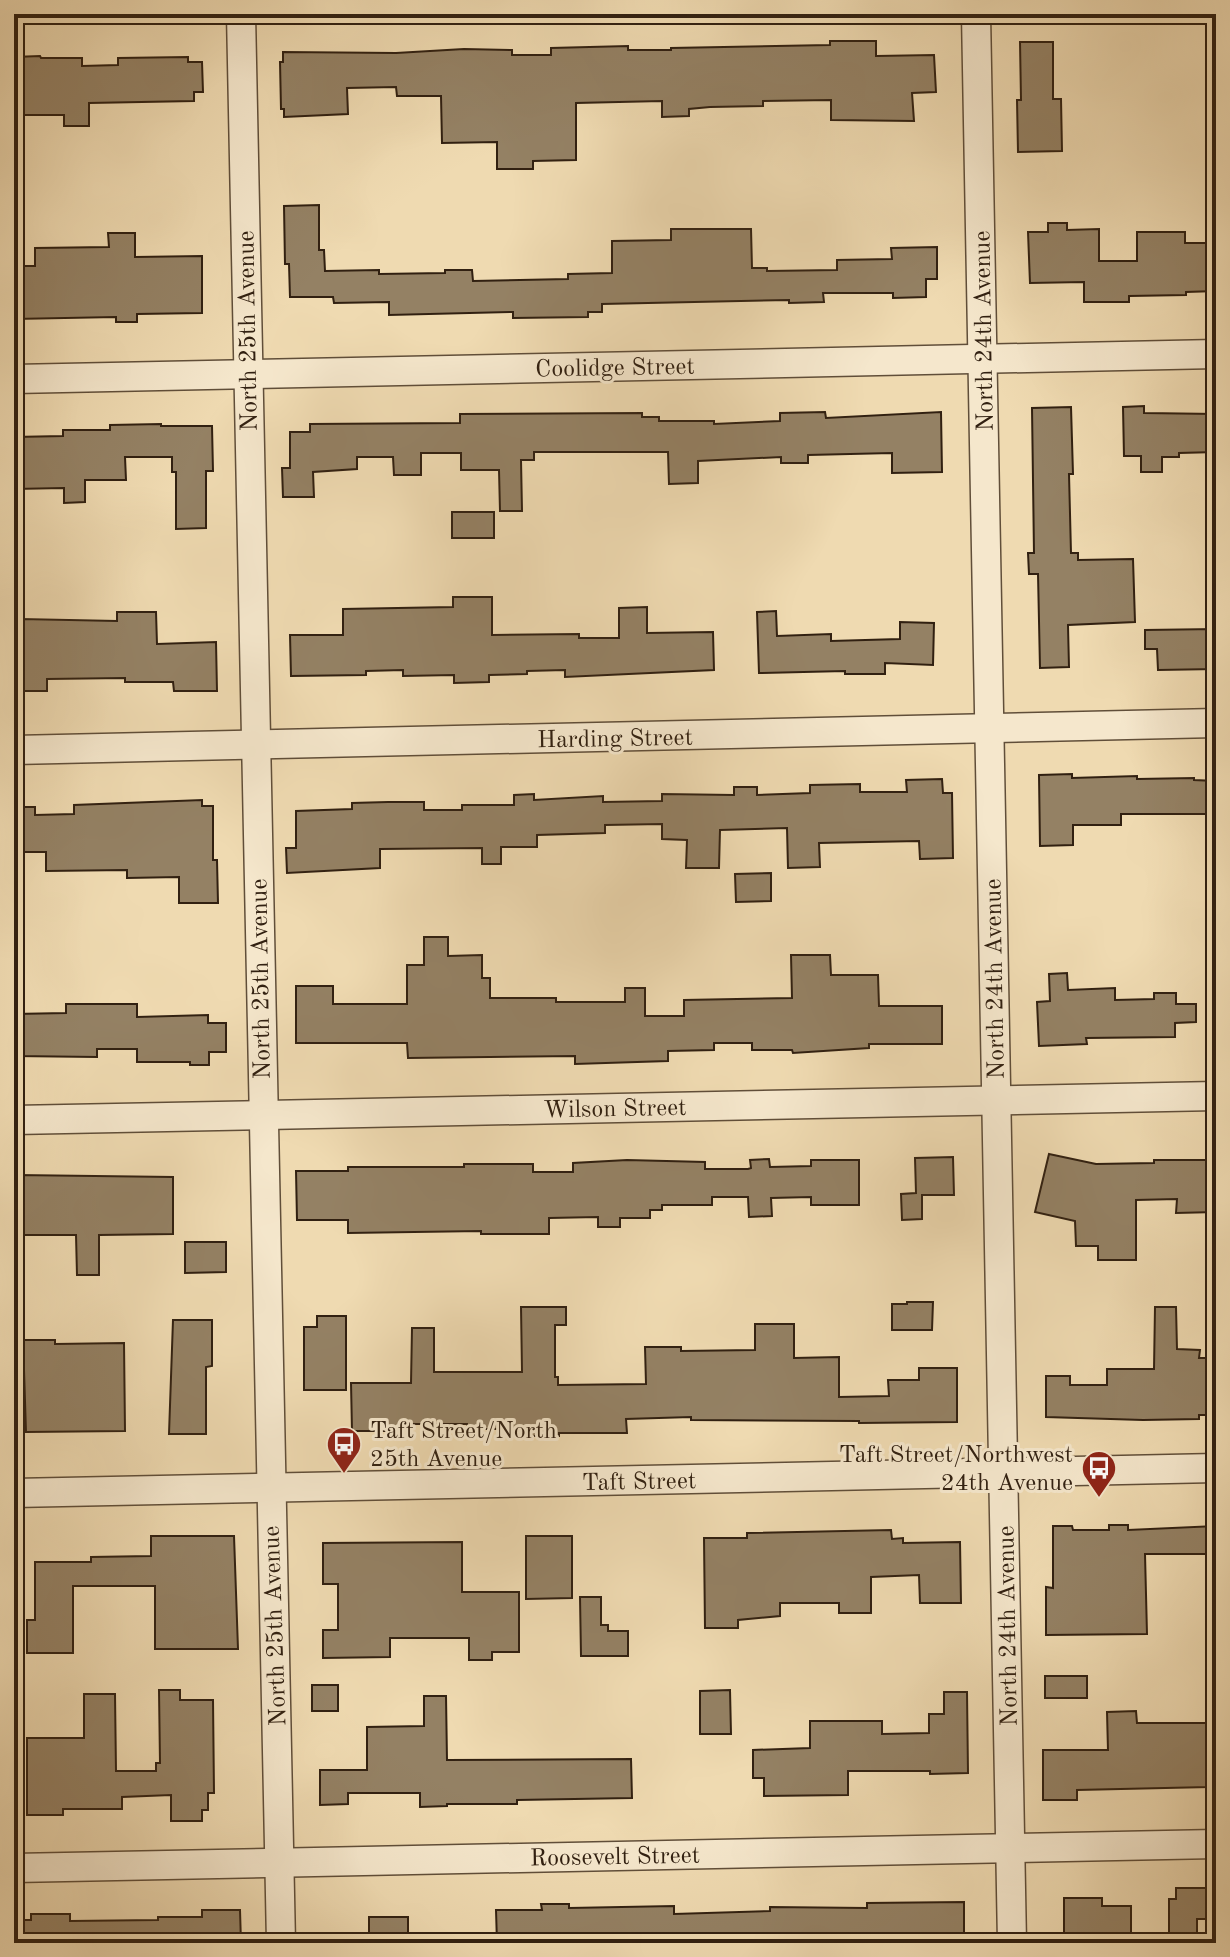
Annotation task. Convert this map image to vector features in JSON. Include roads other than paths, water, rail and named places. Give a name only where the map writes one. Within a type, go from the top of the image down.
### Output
[{"type":"street","name":"North 25th Avenue","points":[[241,14],[281,1943]]},
{"type":"street","name":"North 24th Avenue","points":[[976,14],[1012,1943]]},
{"type":"street","name":"Coolidge Street","points":[[14,379],[1216,354]]},
{"type":"street","name":"Harding Street","points":[[14,750],[1216,723]]},
{"type":"street","name":"Wilson Street","points":[[14,1120],[1216,1096]]},
{"type":"street","name":"Taft Street","points":[[14,1493],[1216,1468]]},
{"type":"street","name":"Roosevelt Street","points":[[14,1868],[1216,1844]]},
{"type":"place","name":"Taft Street/North 25th Avenue","points":[[344,1475]]},
{"type":"place","name":"Taft Street/Northwest 24th Avenue","points":[[1099,1499]]}]
